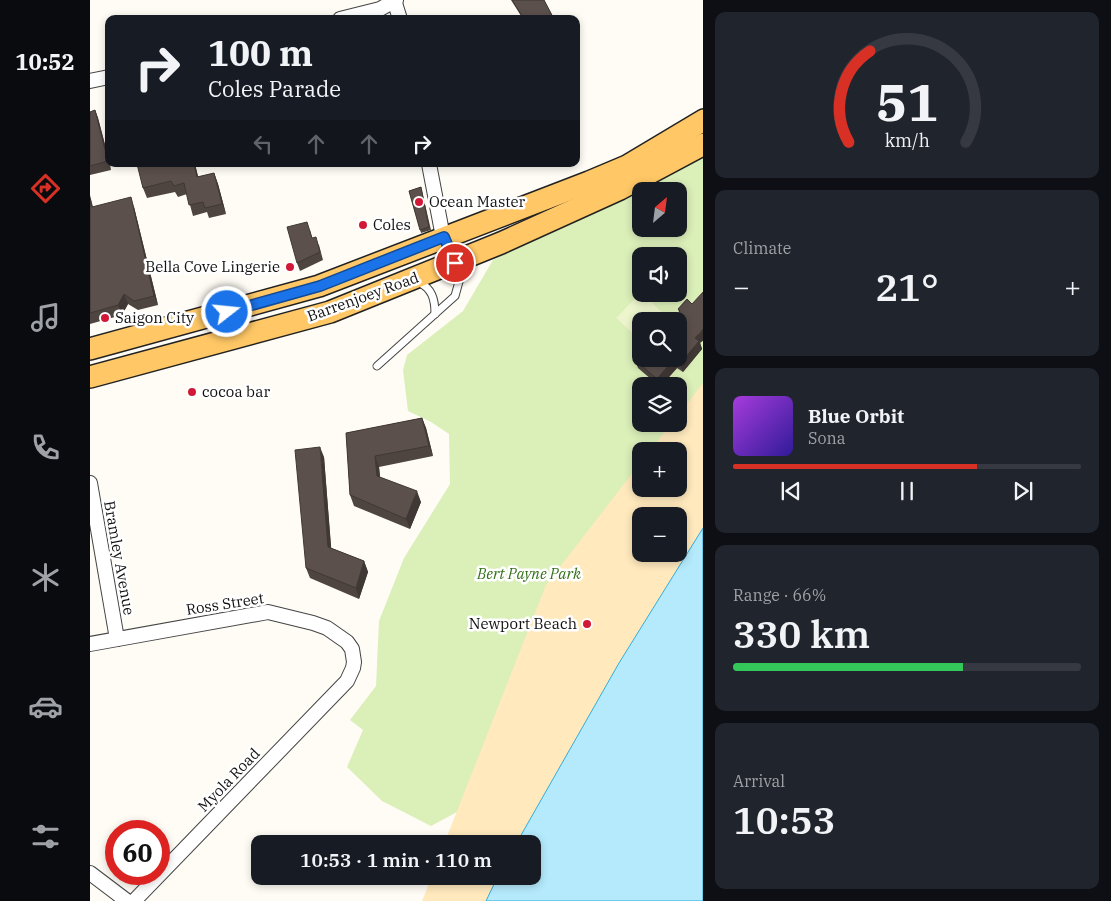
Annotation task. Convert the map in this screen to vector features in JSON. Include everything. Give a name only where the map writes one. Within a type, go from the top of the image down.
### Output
[{"type":"main road","name":"Barrenjoey Road","points":[[90,349],[320,286],[627,166],[703,121]]},
{"type":"main road","name":"Barrenjoey Road","points":[[90,377],[330,312],[455,263],[620,189],[703,145]]},
{"type":"street","points":[[356,15],[380,9],[395,0],[399,15]]},
{"type":"street","points":[[90,82],[105,78]]},
{"type":"street","points":[[430,167],[444,237],[455,263]]},
{"type":"street","name":"Bramley Avenue","points":[[91,490],[117,639]]},
{"type":"street","name":"Ross Street","points":[[90,644],[268,612],[286,615],[327,628],[347,642],[352,649],[354,662],[347,681]]},
{"type":"street","name":"Myola Road","points":[[134,901],[347,681]]},
{"type":"street","points":[[90,873],[127,901]]},
{"type":"lane","points":[[377,366],[454,296],[459,287],[460,278],[455,263]]},
{"type":"lane","points":[[413,280],[426,285],[431,294],[435,314]]},
{"type":"green space","name":"Bert Payne Park","points":[[703,150],[703,505],[687,512],[687,507],[632,507],[632,562],[637,562],[535,770],[431,826],[382,801],[347,767],[363,730],[350,720],[376,686],[379,621],[404,558],[450,484],[449,434],[431,422],[408,411],[403,370],[407,355],[463,311],[493,260],[632,187],[632,238],[688,238],[688,182],[642,182]]},
{"type":"green space","points":[[632,301],[651,302],[662,312],[632,312],[632,333],[616,318]]},
{"type":"sand","name":"Newport Beach","points":[[703,383],[703,528],[687,554],[687,507],[632,507],[632,562],[682,562],[619,663],[521,835],[448,835],[546,585],[632,474],[632,497],[687,497],[687,442],[657,442],[665,432],[687,432],[687,404]]},
{"type":"sand","points":[[428,885],[494,885],[486,901],[422,901]]},
{"type":"water","points":[[703,528],[703,901],[486,901],[494,885],[541,885],[541,835],[521,835],[619,663],[682,562],[687,562],[687,554]]},
{"type":"building","points":[[512,0],[544,0],[552,15],[521,15]]},
{"type":"building","points":[[95,110],[105,149],[105,162],[90,166],[90,112]]},
{"type":"building","points":[[138,167],[195,167],[197,177],[214,173],[222,204],[205,208],[203,202],[189,205],[184,183],[174,186],[171,181],[143,188]]},
{"type":"building","points":[[421,187],[429,227],[420,230],[409,191]]},
{"type":"building","points":[[131,197],[154,296],[134,301],[124,294],[118,305],[90,313],[90,198],[92,207]]},
{"type":"building","points":[[307,222],[312,238],[316,237],[320,252],[297,263],[287,227]]},
{"type":"building","points":[[703,292],[703,329],[695,338],[699,341],[687,356],[687,312],[679,312],[678,309],[684,302],[687,302],[687,299],[692,304]]},
{"type":"building","points":[[643,367],[667,367],[659,377],[655,377]]},
{"type":"building","points":[[422,418],[429,446],[375,456],[377,476],[417,491],[406,519],[350,495],[346,433]]},
{"type":"building","points":[[320,447],[328,547],[364,561],[356,588],[306,568],[295,450]]},
{"type":"place","name":"Ocean Master","points":[[419,202]]},
{"type":"place","name":"Coles","points":[[363,225]]},
{"type":"place","name":"Bella Cove Lingerie","points":[[290,267]]},
{"type":"place","name":"Saigon City","points":[[105,318]]},
{"type":"place","name":"cocoa bar","points":[[192,392]]},
{"type":"place","name":"Newport Beach","points":[[587,624]]},
{"type":"route","points":[[227,312],[320,286],[444,237],[455,263]]}]
